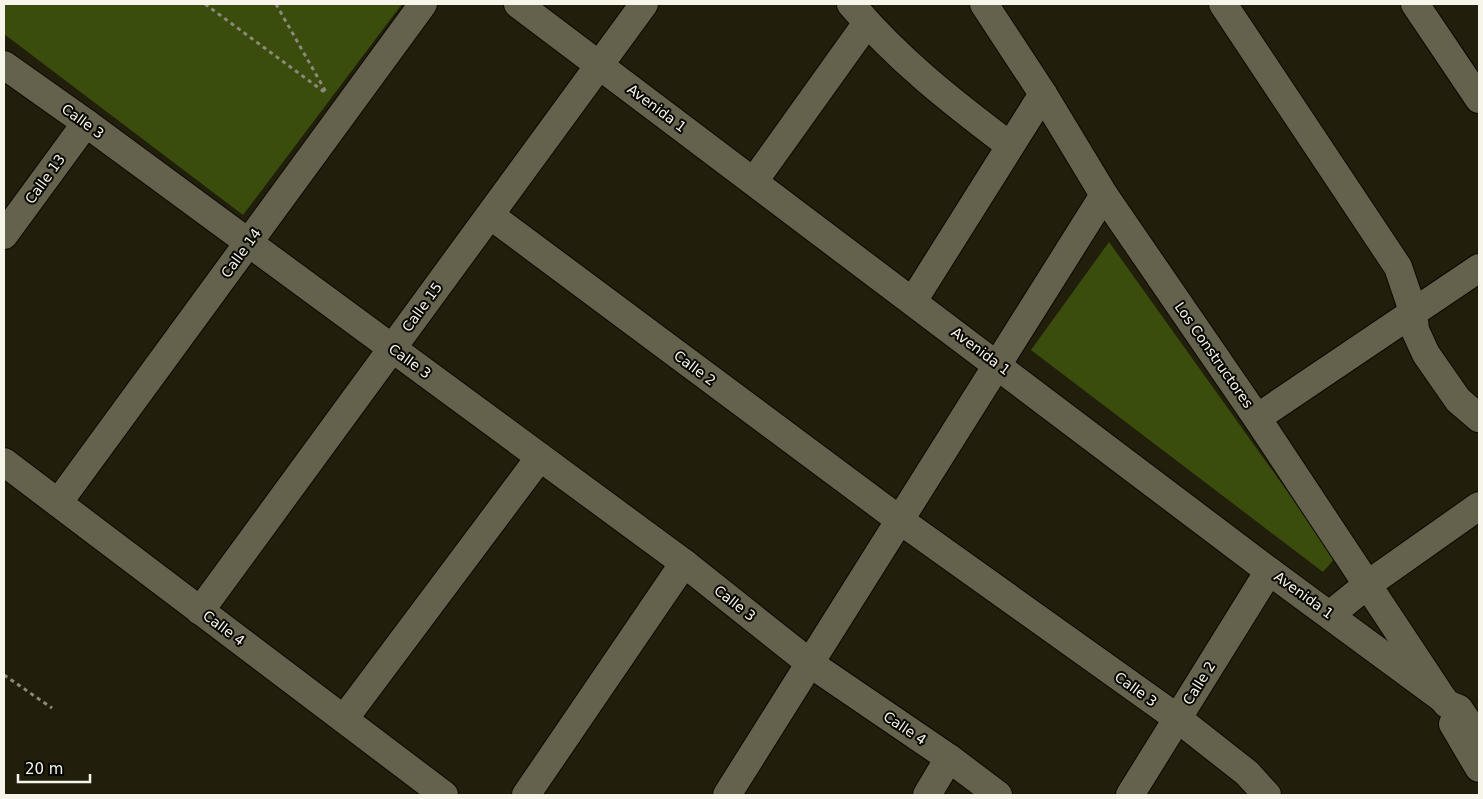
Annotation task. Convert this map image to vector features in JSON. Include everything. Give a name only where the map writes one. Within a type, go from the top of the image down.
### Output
[{"type":"street","name":"Calle 14","points":[[58,503],[249,242],[336,97],[423,4]]},
{"type":"street","name":"Avenida 1","points":[[518,4],[1445,701]]},
{"type":"street","name":"Calle 15","points":[[200,611],[644,4]]},
{"type":"street","points":[[1415,4],[1479,99]]},
{"type":"street","name":"Los Constructores","points":[[992,6],[1104,195],[1257,418],[1445,701],[1448,716],[1479,768]]},
{"type":"street","points":[[1231,6],[1398,267],[1413,311],[1415,330],[1426,354],[1458,400],[1479,418]]},
{"type":"street","points":[[754,181],[859,13],[891,48],[925,79],[1009,145]]},
{"type":"street","name":"Calle 3","points":[[4,65],[86,122],[684,563],[811,664]]},
{"type":"street","points":[[913,301],[1009,145],[1043,94]]},
{"type":"street","name":"Calle 13","points":[[4,235],[86,122]]},
{"type":"street","points":[[727,795],[901,521],[1104,195]]},
{"type":"street","name":"Calle 2","points":[[490,215],[901,521]]},
{"type":"street","points":[[1257,418],[1479,268]]},
{"type":"street","points":[[344,719],[540,457]]},
{"type":"street","name":"Calle 4","points":[[4,462],[444,795]]},
{"type":"street","points":[[1331,614],[1367,585],[1479,506]]},
{"type":"street","name":"Calle 3","points":[[901,521],[1177,718],[1247,773],[1267,795]]},
{"type":"street","points":[[526,795],[684,563]]},
{"type":"street","name":"Calle 2","points":[[1130,795],[1269,570]]},
{"type":"street","name":"Calle 4","points":[[811,664],[949,758],[998,795]]},
{"type":"street","name":"Los Constructores","points":[[1445,701],[1459,709],[1479,738]]},
{"type":"street","points":[[927,795],[949,758]]},
{"type":"path","points":[[205,4],[336,97]]},
{"type":"path","points":[[276,4],[336,97]]},
{"type":"path","points":[[4,675],[52,708]]},
{"type":"green space","points":[[4,4],[402,4],[243,215],[4,34]]},
{"type":"green space","points":[[1109,242],[1335,558],[1323,572],[1031,350]]}]
